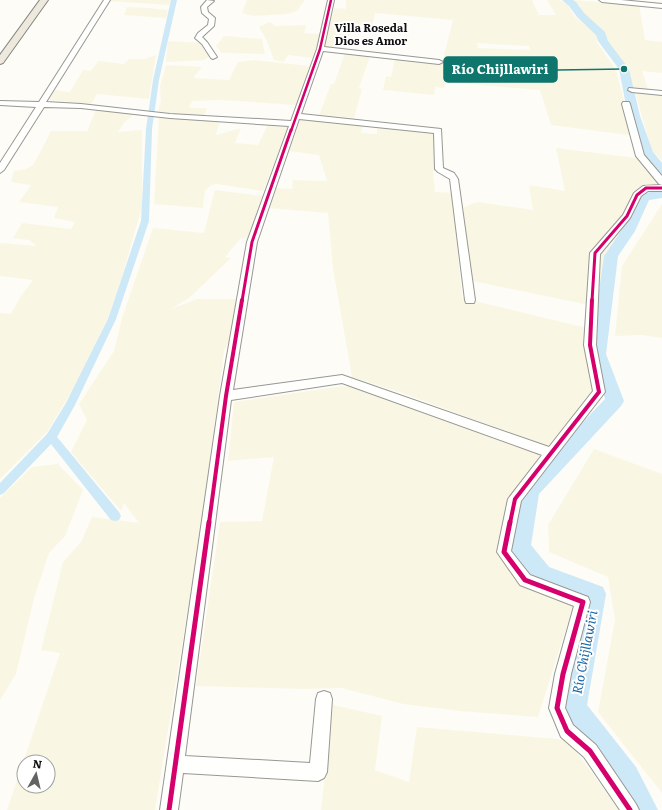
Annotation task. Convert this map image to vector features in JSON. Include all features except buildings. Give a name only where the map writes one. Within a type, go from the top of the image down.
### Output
[{"type":"main road","points":[[0,61],[44,0]]},
{"type":"street","points":[[0,170],[43,104],[107,0]]},
{"type":"street","points":[[210,0],[211,1],[204,7],[205,13],[212,18],[211,26],[200,34],[198,38],[205,43],[213,57]]},
{"type":"street","points":[[169,810],[226,396],[252,242],[320,49],[331,0]]},
{"type":"street","points":[[602,0],[662,6]]},
{"type":"street","points":[[320,49],[439,62]]},
{"type":"street","points":[[632,90],[662,93]]},
{"type":"street","points":[[0,103],[43,104],[156,114],[295,120],[438,131],[439,169],[451,175],[454,179],[470,300]]},
{"type":"street","points":[[626,104],[640,156],[662,182]]},
{"type":"street","points":[[630,810],[590,751],[567,731],[558,708],[563,674],[583,602],[525,580],[504,552],[515,499],[599,392],[590,345],[595,253],[627,216],[637,196],[646,188],[662,188]]},
{"type":"street","points":[[226,396],[342,379],[551,453]]},
{"type":"street","points":[[176,764],[318,772],[324,699]]},
{"type":"shaded area","points":[[109,0],[171,0],[169,5]]},
{"type":"shaded area","points":[[247,0],[305,0],[297,11],[287,14],[254,16],[242,13]]},
{"type":"shaded area","points":[[346,0],[532,0],[539,15],[556,15],[547,0],[559,0],[567,4],[574,16],[596,34],[597,42],[616,70],[627,111],[636,136],[551,125],[540,90],[446,82],[444,88],[435,87],[434,95],[383,90],[386,76],[391,77],[395,58],[442,63],[453,20],[375,13],[371,32],[351,30],[345,50],[324,47],[334,8],[346,9]],"holes":[[[477,43],[529,46],[530,50],[478,48]]]},
{"type":"shaded area","points":[[572,0],[639,5],[645,40],[662,42],[662,73],[642,71],[648,89],[633,87],[629,71],[608,42],[605,32],[583,15],[580,6]]},
{"type":"shaded area","points":[[127,7],[168,10],[166,18],[124,15]]},
{"type":"shaded area","points":[[270,22],[275,26],[306,25],[304,33],[320,34],[314,58],[288,55],[284,62],[274,60],[266,39],[259,27]]},
{"type":"shaded area","points":[[224,36],[262,39],[265,54],[222,53],[216,46]]},
{"type":"shaded area","points":[[168,41],[200,43],[209,57],[205,60],[166,62]]},
{"type":"shaded area","points":[[345,53],[370,56],[359,88],[362,89],[354,118],[319,115],[331,84],[334,84]]},
{"type":"shaded area","points":[[156,55],[149,99],[97,94],[91,104],[48,100],[54,90],[70,92],[83,70],[90,71],[99,61],[124,64],[129,59],[144,59]]},
{"type":"shaded area","points":[[254,60],[309,66],[296,105],[220,100],[192,101],[189,108],[207,108],[204,116],[158,112],[161,101],[160,87],[166,65],[202,67],[193,78],[229,80],[238,62]]},
{"type":"shaded area","points":[[635,92],[662,95],[662,161],[652,151]]},
{"type":"shaded area","points":[[96,110],[134,114],[124,123],[118,132],[142,130],[142,207],[122,277],[108,318],[78,381],[47,432],[0,479],[0,313],[11,314],[19,299],[33,280],[0,276],[0,243],[37,246],[29,240],[13,238],[22,223],[71,229],[75,222],[54,218],[58,207],[19,202],[31,185],[11,182],[14,171],[26,169],[34,164],[51,131],[87,131]]},
{"type":"shaded area","points":[[159,116],[220,121],[216,135],[241,128],[235,143],[258,145],[268,125],[289,126],[263,191],[217,184],[212,185],[205,190],[203,208],[154,204]]},
{"type":"shaded area","points":[[305,118],[363,125],[361,133],[377,134],[377,126],[434,133],[436,171],[433,171],[435,192],[453,193],[462,298],[595,330],[592,355],[603,398],[571,433],[546,446],[402,393],[352,377],[333,269],[328,213],[268,208],[274,188],[292,189],[293,180],[327,181],[319,155],[289,151],[300,120]]},
{"type":"shaded area","points":[[556,148],[644,159],[662,182],[662,191],[642,194],[634,202],[625,225],[605,254],[598,307],[473,281],[464,224],[464,207],[478,202],[533,210],[529,185],[565,191]]},
{"type":"shaded area","points":[[215,190],[262,196],[248,238],[241,238],[225,257],[231,258],[189,298],[171,309],[197,299],[236,299],[230,340],[224,351],[202,522],[155,810],[7,810],[16,783],[16,794],[56,794],[56,754],[26,754],[60,653],[41,650],[63,562],[81,542],[92,517],[139,523],[124,503],[121,511],[71,452],[87,420],[79,404],[114,351],[122,318],[153,228],[204,233]]},
{"type":"shaded area","points":[[662,204],[662,338],[642,335],[615,336],[622,266]]},
{"type":"shaded area","points":[[343,386],[353,387],[548,458],[524,488],[511,541],[518,577],[575,600],[538,717],[459,711],[403,704],[342,688],[304,689],[196,686],[220,522],[262,521],[274,457],[228,461],[234,402]]},
{"type":"shaded area","points":[[594,449],[662,474],[662,793],[598,712],[615,620],[608,577],[549,552],[548,525]]},
{"type":"shaded area","points":[[58,464],[83,490],[65,536],[49,553],[34,598],[16,674],[0,700],[0,498],[32,467]]},
{"type":"shaded area","points":[[333,705],[382,716],[375,770],[409,782],[417,727],[568,740],[619,810],[321,810]]},
{"type":"waterway","points":[[51,437],[70,405],[112,319],[145,221],[149,129],[156,80],[174,0]]},
{"type":"waterway","name":"Río Chijllawiri","points":[[567,0],[573,4],[580,15],[601,34],[603,41],[624,69],[634,116],[647,152],[662,172]]},
{"type":"waterway","name":"Río Chijllawiri","points":[[645,810],[627,776],[574,708],[595,594],[542,574],[520,548],[530,491],[615,401],[598,354],[611,256],[628,231],[644,197],[662,194]]},
{"type":"waterway","points":[[0,490],[51,437]]},
{"type":"waterway","points":[[51,437],[115,516]]},
{"type":"cycle path","points":[[169,810],[226,396],[252,242],[320,49],[331,0]]},
{"type":"cycle path","points":[[630,810],[590,751],[567,731],[557,708],[563,674],[583,602],[525,580],[504,552],[515,499],[599,392],[590,345],[595,253],[627,216],[637,195],[646,188],[662,188]]},
{"type":"place","name":"Río Chijllawiri","points":[[624,69]]},
{"type":"district","name":"Villa Rosedal Dios es Amor","points":[[371,33]]}]
